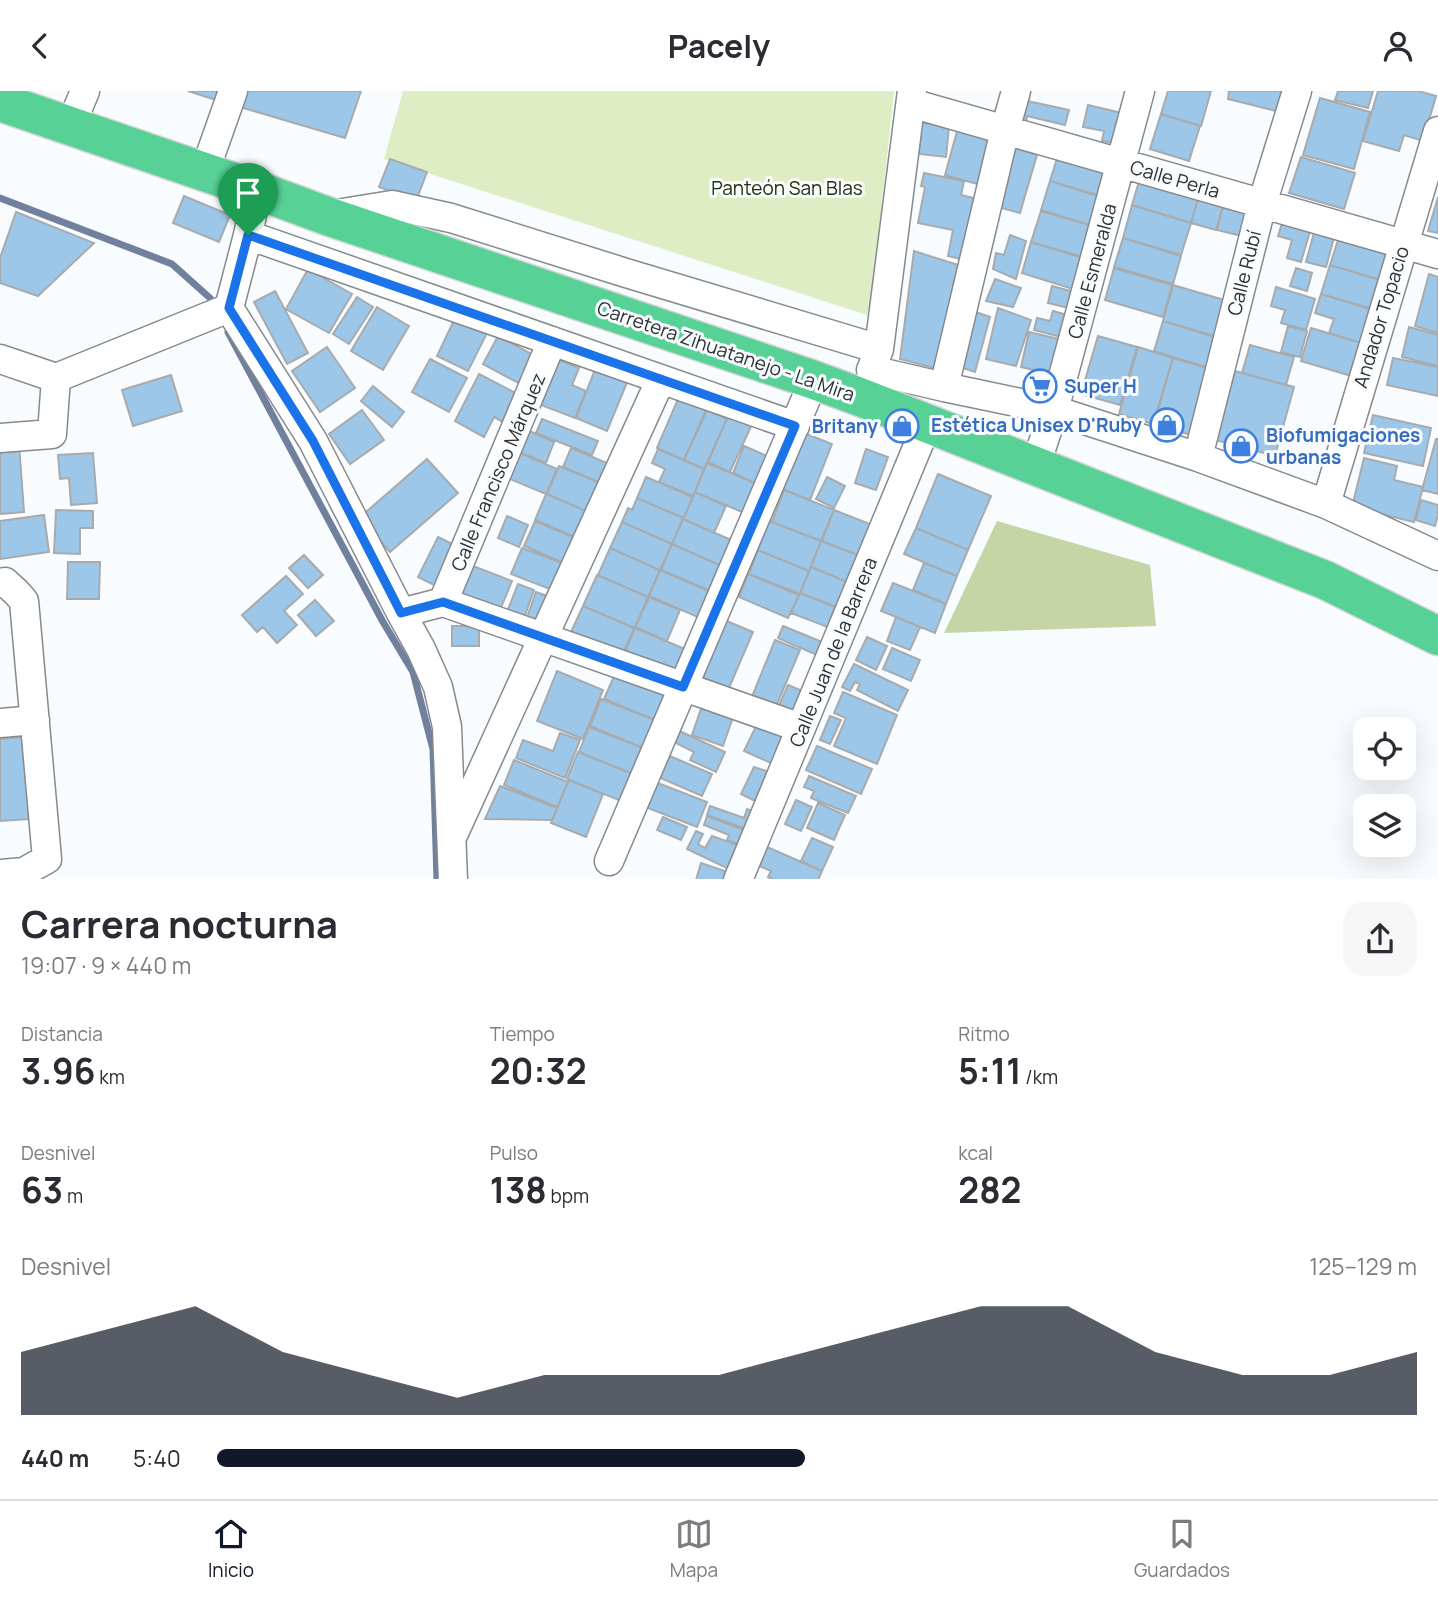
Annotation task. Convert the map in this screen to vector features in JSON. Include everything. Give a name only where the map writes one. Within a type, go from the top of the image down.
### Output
[{"type":"highway","name":"Carretera Zihuatanejo - La Mira","points":[[0,102],[327,216],[814,380],[870,372],[927,424],[1325,580],[1438,636]]},
{"type":"street","points":[[70,128],[85,91]]},
{"type":"street","points":[[204,173],[233,91]]},
{"type":"street","points":[[944,387],[1004,130],[1016,91]]},
{"type":"street","name":"Calle Esmeralda","points":[[1035,467],[1054,410],[1140,91]]},
{"type":"street","name":"Calle Rubí","points":[[1198,457],[1262,204],[1297,91]]},
{"type":"street","points":[[870,372],[911,97]]},
{"type":"street","name":"Calle Perla","points":[[911,97],[1004,130],[1438,254]]},
{"type":"street","name":"Andador Topacio","points":[[1326,504],[1438,131]]},
{"type":"street","points":[[0,359],[56,378],[222,311],[248,235],[257,190]]},
{"type":"street","points":[[327,216],[392,205],[451,218],[626,273],[870,372],[1054,410],[1198,457],[1326,504],[1438,556]]},
{"type":"street","points":[[248,235],[795,426]]},
{"type":"street","points":[[222,311],[313,441],[438,687],[447,727],[453,879]]},
{"type":"street","name":"Calle Francisco Márquez","points":[[443,602],[552,341]]},
{"type":"street","points":[[0,438],[52,434],[56,378]]},
{"type":"street","points":[[451,841],[661,379]]},
{"type":"street","points":[[609,862],[814,380]]},
{"type":"street","name":"Calle Juan de la Barrera","points":[[738,879],[927,424]]},
{"type":"street","points":[[0,583],[5,582],[24,601],[47,859],[24,872],[0,874]]},
{"type":"street","points":[[401,613],[443,602],[801,727]]},
{"type":"street","points":[[0,723],[35,720]]},
{"type":"green space","name":"Panteón San Blas","points":[[403,91],[894,91],[870,316],[384,159]]},
{"type":"green space","points":[[997,521],[1150,565],[1156,626],[944,633]]},
{"type":"building","points":[[188,91],[222,91],[219,101]]},
{"type":"building","points":[[246,91],[361,91],[345,138],[240,107]]},
{"type":"building","points":[[1168,91],[1211,91],[1201,126],[1161,114]]},
{"type":"building","points":[[1229,91],[1294,91],[1288,114],[1228,99]]},
{"type":"building","points":[[1338,91],[1373,91],[1368,108],[1335,100]]},
{"type":"building","points":[[1378,91],[1418,91],[1436,96],[1423,141],[1404,135],[1399,151],[1363,141]]},
{"type":"building","points":[[1320,98],[1370,112],[1354,169],[1303,155]]},
{"type":"building","points":[[1023,100],[1069,110],[1065,125],[1027,116],[1026,123],[1018,121]]},
{"type":"building","points":[[1088,105],[1122,113],[1115,143],[1102,141],[1104,131],[1083,127]]},
{"type":"building","points":[[1161,114],[1200,126],[1189,161],[1150,149]]},
{"type":"building","points":[[915,122],[949,126],[946,157],[912,153]]},
{"type":"building","points":[[959,124],[996,134],[981,185],[945,175]]},
{"type":"building","points":[[1008,146],[1037,155],[1020,213],[991,205]]},
{"type":"building","points":[[1058,155],[1109,170],[1101,196],[1050,181]]},
{"type":"building","points":[[1301,157],[1355,173],[1344,209],[1289,193]]},
{"type":"building","points":[[390,159],[427,172],[416,201],[379,187]]},
{"type":"building","points":[[924,173],[964,181],[961,195],[974,198],[961,259],[948,256],[953,230],[918,223],[925,187],[921,186]]},
{"type":"building","points":[[1140,178],[1199,195],[1191,223],[1132,205]]},
{"type":"building","points":[[1050,181],[1101,197],[1092,226],[1041,210]]},
{"type":"building","points":[[1199,195],[1224,202],[1216,230],[1191,223]]},
{"type":"building","points":[[184,196],[230,215],[219,242],[173,223]]},
{"type":"building","points":[[1438,197],[1438,233],[1428,231]]},
{"type":"building","points":[[1224,202],[1253,210],[1246,237],[1217,230]]},
{"type":"building","points":[[1132,205],[1191,223],[1181,255],[1123,238]]},
{"type":"building","points":[[1041,211],[1093,226],[1083,257],[1031,242]]},
{"type":"building","points":[[16,212],[94,243],[38,296],[0,283],[0,258]]},
{"type":"building","points":[[1283,220],[1311,228],[1301,262],[1287,258],[1292,240],[1278,236]]},
{"type":"building","points":[[1315,229],[1335,234],[1326,267],[1306,262]]},
{"type":"building","points":[[1340,234],[1397,251],[1387,282],[1330,265]]},
{"type":"building","points":[[1010,235],[1026,241],[1016,279],[993,269],[996,253],[1004,255]]},
{"type":"building","points":[[1123,238],[1181,256],[1173,284],[1114,267]]},
{"type":"building","points":[[1031,242],[1083,258],[1073,289],[1022,273]]},
{"type":"building","points":[[914,251],[958,265],[938,369],[900,359]]},
{"type":"building","points":[[1330,265],[1387,282],[1379,311],[1321,294]]},
{"type":"building","points":[[1114,268],[1172,285],[1163,317],[1105,300]]},
{"type":"building","points":[[1296,268],[1312,273],[1307,291],[1290,286]]},
{"type":"building","points":[[308,269],[352,294],[329,333],[286,309]]},
{"type":"building","points":[[1429,274],[1438,277],[1438,333],[1415,326]]},
{"type":"building","points":[[995,279],[1021,288],[1013,307],[986,301]]},
{"type":"building","points":[[1173,285],[1231,302],[1221,338],[1163,321]]},
{"type":"building","points":[[1052,286],[1078,293],[1073,309],[1048,303]]},
{"type":"building","points":[[1276,287],[1315,299],[1306,330],[1281,323],[1285,310],[1271,306]]},
{"type":"building","points":[[275,291],[308,353],[287,364],[254,302]]},
{"type":"building","points":[[1321,294],[1379,312],[1368,345],[1329,333],[1334,319],[1315,313]]},
{"type":"building","points":[[357,297],[373,307],[349,344],[333,334]]},
{"type":"building","points":[[377,307],[409,326],[383,370],[351,351]]},
{"type":"building","points":[[998,308],[1031,320],[1016,366],[986,359]]},
{"type":"building","points":[[967,309],[990,317],[975,372],[954,365]]},
{"type":"building","points":[[1053,311],[1071,316],[1065,338],[1034,330],[1037,318],[1050,321]]},
{"type":"building","points":[[455,318],[487,333],[468,371],[437,356]]},
{"type":"building","points":[[1163,321],[1221,339],[1212,369],[1154,351]]},
{"type":"building","points":[[1288,326],[1307,331],[1300,357],[1281,352]]},
{"type":"building","points":[[1409,327],[1438,335],[1438,366],[1402,357]]},
{"type":"building","points":[[1311,328],[1368,345],[1358,378],[1301,361]]},
{"type":"building","points":[[1029,332],[1063,340],[1054,375],[1021,367]]},
{"type":"building","points":[[498,336],[537,357],[522,385],[483,364]]},
{"type":"building","points":[[1098,336],[1137,347],[1120,405],[1081,394]]},
{"type":"building","points":[[1250,345],[1294,357],[1286,385],[1242,373]]},
{"type":"building","points":[[327,347],[355,388],[320,412],[292,371]]},
{"type":"building","points":[[1138,347],[1173,358],[1153,424],[1119,414]]},
{"type":"building","points":[[1173,358],[1211,369],[1191,435],[1154,424]]},
{"type":"building","points":[[1393,358],[1438,367],[1438,396],[1387,385]]},
{"type":"building","points":[[430,359],[467,378],[449,412],[412,392]]},
{"type":"building","points":[[559,360],[579,368],[572,385],[586,391],[575,418],[541,405]]},
{"type":"building","points":[[596,367],[628,380],[607,431],[576,418]]},
{"type":"building","points":[[1235,371],[1294,387],[1275,456],[1216,440]]},
{"type":"building","points":[[479,374],[525,398],[510,426],[494,417],[484,437],[455,421]]},
{"type":"building","points":[[171,375],[182,411],[133,426],[122,390]]},
{"type":"building","points":[[373,386],[404,412],[392,427],[361,401]]},
{"type":"building","points":[[678,399],[706,410],[684,460],[657,448]]},
{"type":"building","points":[[731,409],[754,420],[730,472],[708,462]]},
{"type":"building","points":[[362,410],[384,440],[350,464],[329,434]]},
{"type":"building","points":[[707,410],[727,419],[704,469],[684,460]]},
{"type":"building","points":[[1373,415],[1431,428],[1423,466],[1364,453]]},
{"type":"building","points":[[542,419],[598,441],[592,455],[536,433]]},
{"type":"building","points":[[525,429],[554,442],[546,463],[516,451]]},
{"type":"building","points":[[799,431],[832,444],[810,500],[777,487]]},
{"type":"building","points":[[1438,439],[1438,494],[1422,490]]},
{"type":"building","points":[[19,444],[24,512],[0,514],[0,445]]},
{"type":"building","points":[[744,446],[774,459],[761,486],[733,473]]},
{"type":"building","points":[[571,448],[614,466],[606,485],[563,467]]},
{"type":"building","points":[[658,449],[704,469],[693,496],[659,482],[665,469],[652,463]]},
{"type":"building","points":[[866,449],[888,457],[876,490],[855,483]]},
{"type":"building","points":[[515,451],[557,469],[546,494],[505,477]]},
{"type":"building","points":[[93,453],[97,503],[71,505],[69,478],[60,479],[58,455]]},
{"type":"building","points":[[1364,458],[1397,466],[1394,480],[1423,487],[1414,522],[1352,507]]},
{"type":"building","points":[[427,459],[458,493],[390,552],[359,518]]},
{"type":"building","points":[[707,463],[762,486],[749,515],[695,492]]},
{"type":"building","points":[[559,466],[605,485],[593,514],[547,494]]},
{"type":"building","points":[[938,474],[991,496],[968,550],[916,528]]},
{"type":"building","points":[[646,477],[693,497],[684,518],[637,498]]},
{"type":"building","points":[[827,477],[845,486],[834,508],[816,499]]},
{"type":"building","points":[[784,490],[834,510],[821,541],[772,522]]},
{"type":"building","points":[[695,492],[726,506],[714,533],[683,519]]},
{"type":"building","points":[[546,494],[593,514],[582,540],[535,520]]},
{"type":"building","points":[[637,498],[683,518],[672,544],[622,522],[628,508],[632,510]]},
{"type":"building","points":[[1421,500],[1438,505],[1435,526],[1416,520]]},
{"type":"building","points":[[56,510],[93,511],[93,528],[80,528],[80,554],[54,553]]},
{"type":"building","points":[[834,510],[880,528],[868,559],[822,541]]},
{"type":"building","points":[[44,515],[49,552],[0,559],[0,521]]},
{"type":"building","points":[[507,516],[528,525],[519,547],[498,538]]},
{"type":"building","points":[[683,519],[736,542],[725,568],[672,544]]},
{"type":"building","points":[[535,521],[582,541],[571,566],[524,546]]},
{"type":"building","points":[[769,521],[821,541],[809,571],[758,550]]},
{"type":"building","points":[[622,522],[672,544],[660,570],[610,548]]},
{"type":"building","points":[[916,528],[968,550],[957,576],[904,554]]},
{"type":"building","points":[[438,537],[462,549],[442,589],[418,577]]},
{"type":"building","points":[[821,541],[868,559],[857,586],[811,567]]},
{"type":"building","points":[[672,544],[724,567],[713,592],[661,570]]},
{"type":"building","points":[[522,548],[570,566],[560,593],[511,574]]},
{"type":"building","points":[[610,548],[660,570],[648,597],[598,575]]},
{"type":"building","points":[[758,550],[809,571],[800,594],[749,574]]},
{"type":"building","points":[[304,555],[323,575],[308,588],[289,568]]},
{"type":"building","points":[[68,562],[100,562],[99,599],[67,599]]},
{"type":"building","points":[[924,563],[957,576],[946,604],[913,590]]},
{"type":"building","points":[[468,564],[512,581],[500,610],[456,593]]},
{"type":"building","points":[[811,567],[857,586],[847,611],[800,593]]},
{"type":"building","points":[[660,570],[718,595],[707,621],[649,596]]},
{"type":"building","points":[[748,574],[799,595],[788,618],[739,597]]},
{"type":"building","points":[[597,575],[648,597],[635,628],[583,606]]},
{"type":"building","points":[[286,576],[303,594],[284,611],[297,625],[277,643],[263,627],[257,632],[242,615]]},
{"type":"building","points":[[893,583],[946,604],[935,633],[881,611]]},
{"type":"building","points":[[518,584],[534,590],[524,618],[507,612]]},
{"type":"building","points":[[536,592],[553,598],[542,626],[526,620]]},
{"type":"building","points":[[800,593],[835,607],[830,620],[841,624],[838,631],[791,613]]},
{"type":"building","points":[[649,597],[680,610],[667,641],[635,627]]},
{"type":"building","points":[[315,600],[334,621],[316,636],[298,615]]},
{"type":"building","points":[[583,606],[634,628],[623,654],[571,632]]},
{"type":"building","points":[[896,617],[920,627],[910,650],[887,641]]},
{"type":"building","points":[[722,619],[753,632],[729,688],[698,676]]},
{"type":"building","points":[[452,626],[479,626],[479,646],[452,646]]},
{"type":"building","points":[[783,626],[832,646],[826,659],[778,638]]},
{"type":"building","points":[[635,628],[692,652],[681,678],[624,654]]},
{"type":"building","points":[[867,637],[887,646],[876,670],[856,660]]},
{"type":"building","points":[[775,640],[800,650],[775,709],[751,699]]},
{"type":"building","points":[[892,648],[920,660],[911,681],[883,669]]},
{"type":"building","points":[[854,664],[908,690],[898,711],[857,690],[860,684],[855,682],[850,691],[842,687]]},
{"type":"building","points":[[557,671],[603,690],[583,739],[537,721]]},
{"type":"building","points":[[615,674],[665,694],[655,720],[604,699]]},
{"type":"building","points":[[788,685],[812,695],[802,720],[777,710]]},
{"type":"building","points":[[843,692],[897,715],[877,764],[834,746],[846,718],[834,713]]},
{"type":"building","points":[[601,699],[660,722],[648,750],[590,726]]},
{"type":"building","points":[[702,706],[733,717],[723,746],[692,735]]},
{"type":"building","points":[[830,716],[841,720],[830,744],[820,740]]},
{"type":"building","points":[[757,724],[793,740],[780,767],[744,751]]},
{"type":"building","points":[[589,727],[648,750],[638,776],[579,752]]},
{"type":"building","points":[[673,728],[725,752],[716,772],[690,760],[694,752],[668,739]]},
{"type":"building","points":[[560,733],[580,740],[565,778],[516,758],[523,740],[553,751]]},
{"type":"building","points":[[24,737],[29,819],[0,821],[0,739]]},
{"type":"building","points":[[817,746],[872,769],[861,794],[806,770]]},
{"type":"building","points":[[578,752],[637,776],[626,803],[567,779]]},
{"type":"building","points":[[665,754],[712,774],[702,796],[656,776]]},
{"type":"building","points":[[514,760],[568,782],[557,807],[504,785]]},
{"type":"building","points":[[754,767],[776,774],[761,804],[741,794]]},
{"type":"building","points":[[809,776],[856,796],[848,813],[811,798],[814,791],[804,787]]},
{"type":"building","points":[[569,780],[603,794],[586,837],[551,823]]},
{"type":"building","points":[[650,780],[707,802],[697,827],[640,805]]},
{"type":"building","points":[[500,786],[557,808],[552,820],[485,819]]},
{"type":"building","points":[[796,800],[812,807],[801,831],[785,824]]},
{"type":"building","points":[[818,803],[845,815],[834,840],[807,828]]},
{"type":"building","points":[[710,806],[744,818],[747,809],[758,813],[752,831],[707,815]]},
{"type":"building","points":[[707,816],[752,833],[746,847],[727,840],[729,835],[704,825]]},
{"type":"building","points":[[663,817],[687,827],[681,840],[657,830]]},
{"type":"building","points":[[696,831],[703,834],[698,844],[705,848],[712,836],[746,848],[735,872],[687,849]]},
{"type":"building","points":[[812,838],[833,847],[822,871],[801,861]]},
{"type":"building","points":[[767,847],[822,871],[818,879],[772,879],[768,877],[771,871],[759,866]]},
{"type":"building","points":[[701,863],[731,873],[728,879],[696,879]]},
{"type":"waterway","points":[[0,198],[172,264],[210,298],[216,309]]},
{"type":"waterway","points":[[228,332],[383,622],[413,672],[433,749],[437,879]]},
{"type":"place","name":"Super H","points":[[1040,386]]},
{"type":"place","name":"Estética Unisex D'Ruby","points":[[1167,425]]},
{"type":"place","name":"Britany","points":[[902,426]]},
{"type":"place","name":"Biofumigaciones urbanas","points":[[1241,446]]},
{"type":"route","points":[[248,235],[795,426],[683,687],[443,602],[401,613],[313,441],[229,308],[248,235]]}]
